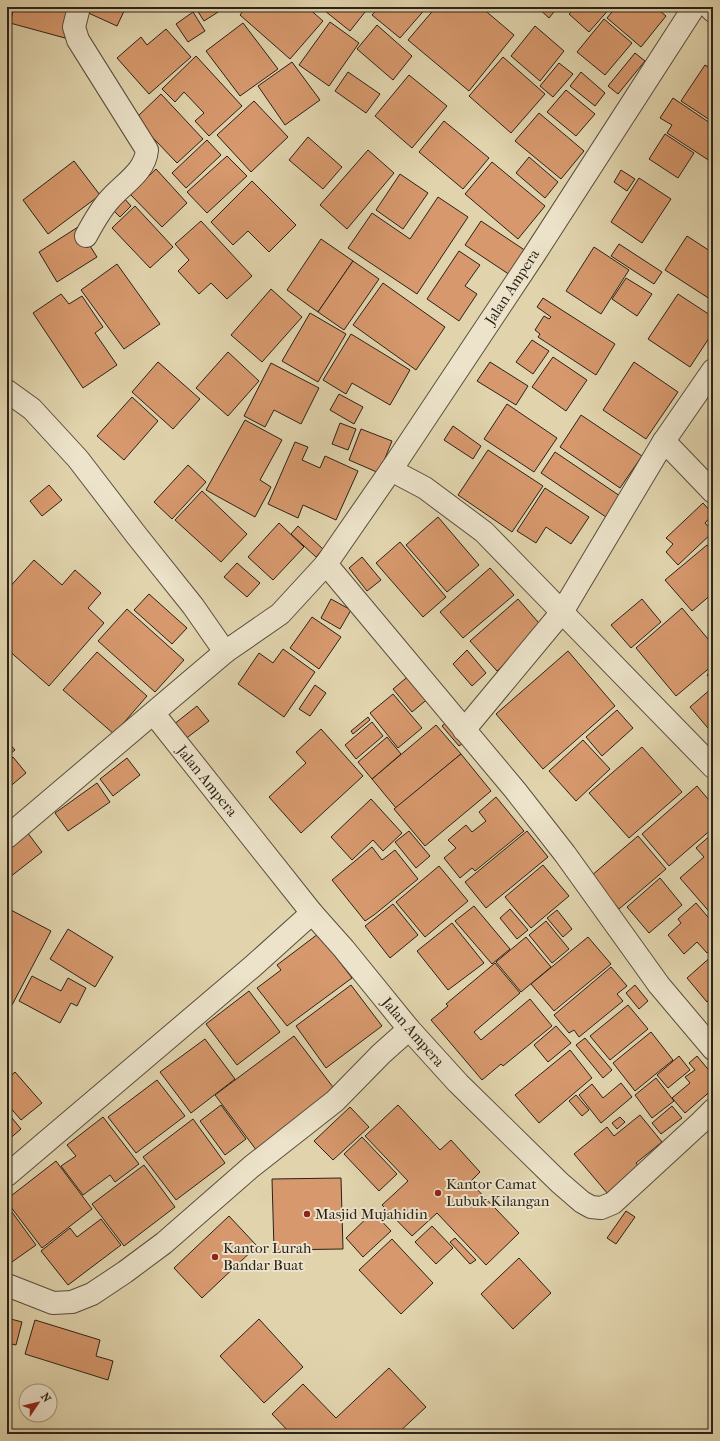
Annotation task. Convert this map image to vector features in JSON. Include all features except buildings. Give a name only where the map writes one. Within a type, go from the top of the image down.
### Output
[{"type":"street","points":[[79,7],[74,26],[78,40],[147,150],[146,158],[142,167],[110,199],[86,236]]},
{"type":"street","name":"Jalan Ampera","points":[[7,837],[154,714],[225,652],[280,614],[326,564],[391,470],[534,255],[694,7]]},
{"type":"street","points":[[710,7],[713,11]]},
{"type":"street","points":[[464,730],[562,612],[664,441],[713,370]]},
{"type":"street","points":[[7,391],[32,409],[78,459],[193,606],[225,652]]},
{"type":"street","points":[[664,441],[713,492]]},
{"type":"street","points":[[391,470],[425,488],[484,532],[713,767]]},
{"type":"street","points":[[326,564],[515,790],[565,854],[659,985],[713,1049]]},
{"type":"street","name":"Jalan Ampera","points":[[154,714],[312,913],[344,949],[408,1029],[458,1083],[560,1183],[582,1202],[591,1207],[601,1208],[613,1203],[702,1122],[713,1110]]},
{"type":"street","points":[[7,1176],[252,967],[312,913]]},
{"type":"street","points":[[7,1285],[53,1303],[72,1302],[92,1294],[164,1243],[240,1176],[335,1101],[408,1029]]},
{"type":"place","name":"Kantor Camat Lubuk Kilangan","points":[[438,1193]]},
{"type":"place","name":"Masjid Mujahidin","points":[[307,1214]]},
{"type":"place","name":"Kantor Lurah Bandar Buat","points":[[215,1257]]}]
